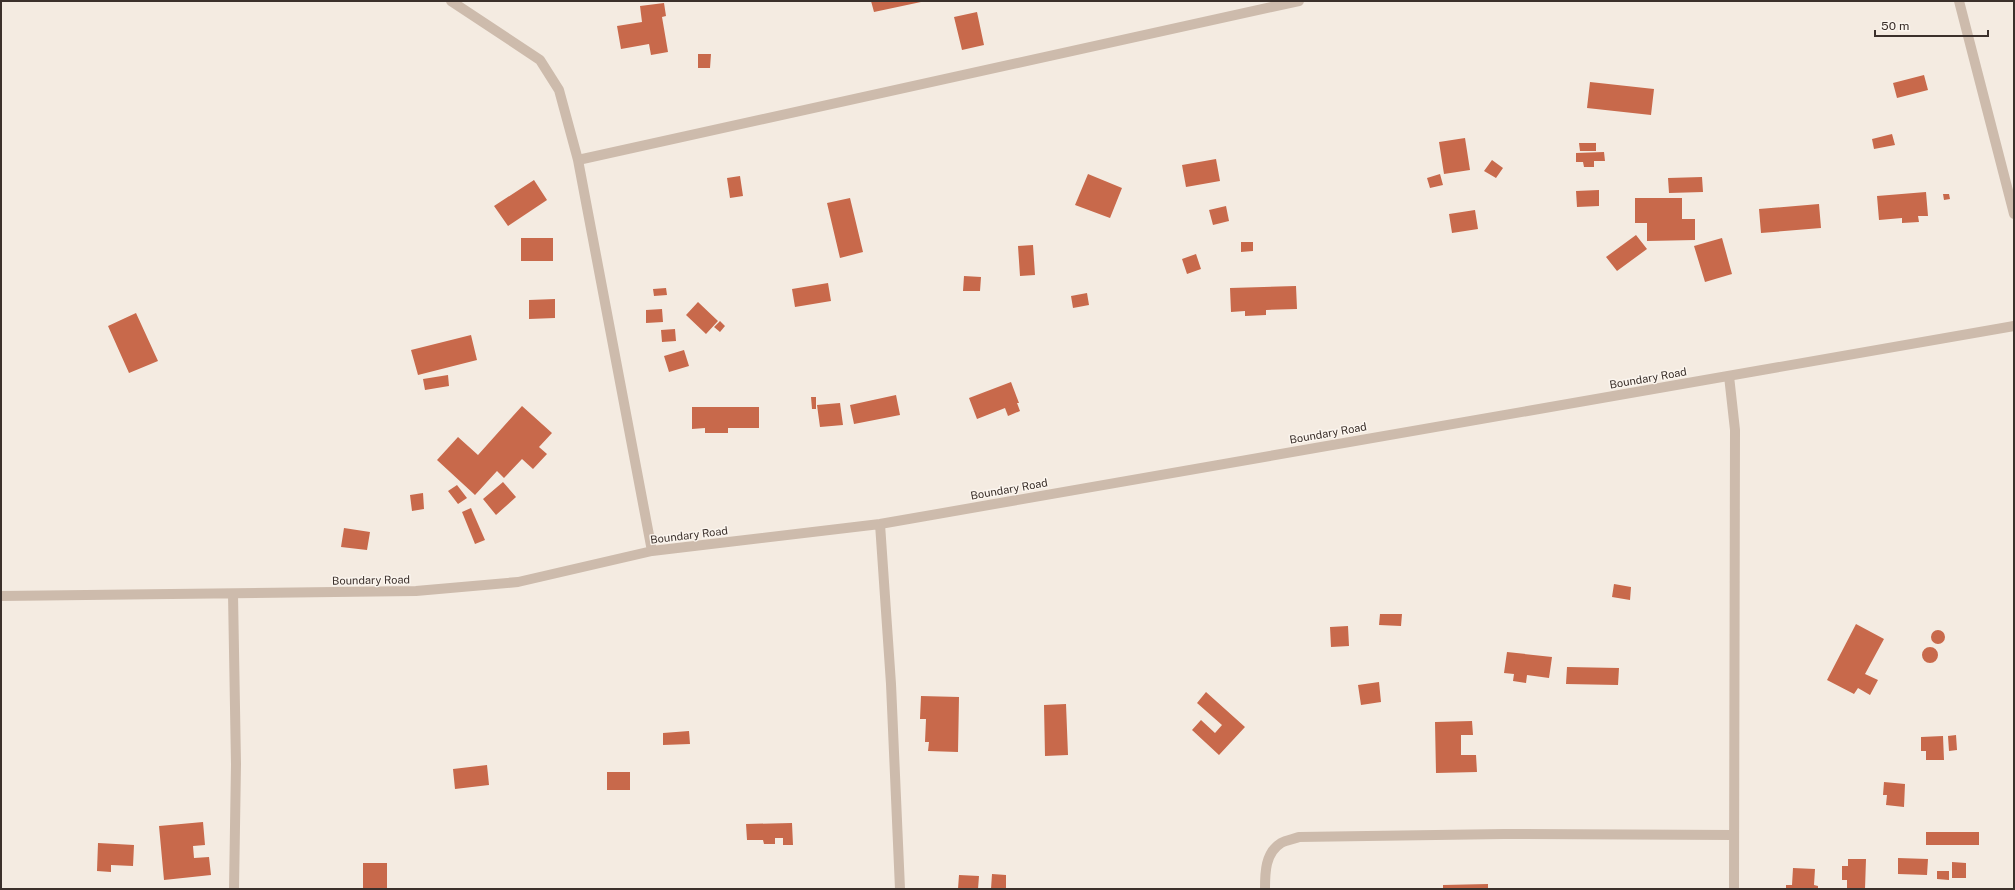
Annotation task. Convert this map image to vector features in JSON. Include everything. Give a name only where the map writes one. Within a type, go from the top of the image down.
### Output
[{"type":"street","points":[[451,1],[540,60],[559,90],[578,160],[652,551]]},
{"type":"street","points":[[578,160],[1216,18],[1299,1]]},
{"type":"street","points":[[1959,1],[2014,214]]},
{"type":"street","name":"Boundary Road","points":[[1,596],[416,591],[518,582],[652,551],[880,524],[2014,326]]},
{"type":"street","points":[[1729,376],[1735,430],[1734,889]]},
{"type":"street","points":[[880,524],[892,684],[900,889]]},
{"type":"street","points":[[233,594],[236,764],[234,889]]},
{"type":"street","points":[[1265,889],[1265,872],[1270,854],[1281,843],[1299,838],[1488,834],[1734,835]]},
{"type":"building","points":[[871,1],[921,1],[921,2],[874,12]]},
{"type":"building","points":[[664,3],[666,16],[662,17],[668,52],[651,55],[649,44],[621,49],[617,26],[642,22],[640,6]]},
{"type":"building","points":[[977,12],[984,45],[962,50],[954,17]]},
{"type":"building","points":[[698,54],[711,54],[710,68],[698,68]]},
{"type":"building","points":[[1924,75],[1928,90],[1897,98],[1893,83]]},
{"type":"building","points":[[1590,82],[1654,89],[1651,115],[1587,108]]},
{"type":"building","points":[[1892,134],[1895,145],[1874,149],[1872,139]]},
{"type":"building","points":[[1465,138],[1470,170],[1444,174],[1439,142]]},
{"type":"building","points":[[1579,143],[1596,143],[1596,151],[1580,151]]},
{"type":"building","points":[[1604,152],[1605,161],[1594,161],[1594,167],[1584,167],[1583,162],[1576,162],[1576,153]]},
{"type":"building","points":[[1216,159],[1220,181],[1186,187],[1182,165]]},
{"type":"building","points":[[1492,160],[1503,168],[1496,178],[1484,171]]},
{"type":"building","points":[[1088,174],[1122,188],[1110,218],[1075,205]]},
{"type":"building","points":[[1440,174],[1443,185],[1430,188],[1427,178]]},
{"type":"building","points":[[740,176],[743,196],[730,198],[727,178]]},
{"type":"building","points":[[1702,177],[1703,192],[1669,193],[1668,178]]},
{"type":"building","points":[[534,180],[547,200],[508,226],[494,206]]},
{"type":"building","points":[[1599,190],[1599,206],[1577,207],[1576,191]]},
{"type":"building","points":[[1926,192],[1928,216],[1918,216],[1919,222],[1902,223],[1902,218],[1879,220],[1877,196]]},
{"type":"building","points":[[1943,194],[1949,194],[1950,199],[1944,200]]},
{"type":"building","points":[[850,198],[863,252],[840,258],[827,203]]},
{"type":"building","points":[[1635,198],[1682,198],[1682,219],[1695,219],[1695,240],[1647,241],[1647,223],[1635,223]]},
{"type":"building","points":[[1819,204],[1821,228],[1761,233],[1759,209]]},
{"type":"building","points":[[1226,206],[1229,221],[1213,225],[1209,210]]},
{"type":"building","points":[[1475,210],[1478,229],[1452,233],[1449,214]]},
{"type":"building","points":[[1636,235],[1647,249],[1617,271],[1606,257]]},
{"type":"building","points":[[521,238],[553,238],[553,261],[521,261]]},
{"type":"building","points":[[1722,238],[1732,274],[1705,282],[1694,246]]},
{"type":"building","points":[[1241,242],[1253,242],[1253,251],[1241,252]]},
{"type":"building","points":[[1033,245],[1035,275],[1020,276],[1018,246]]},
{"type":"building","points":[[1196,254],[1201,269],[1187,274],[1182,259]]},
{"type":"building","points":[[964,276],[981,277],[980,291],[963,291]]},
{"type":"building","points":[[828,283],[831,301],[795,307],[792,289]]},
{"type":"building","points":[[1296,286],[1297,309],[1266,310],[1266,315],[1245,316],[1245,311],[1231,312],[1230,288]]},
{"type":"building","points":[[666,288],[667,295],[654,296],[653,289]]},
{"type":"building","points":[[1087,293],[1089,305],[1073,308],[1071,296]]},
{"type":"building","points":[[555,299],[555,318],[529,319],[529,300]]},
{"type":"building","points":[[698,302],[718,321],[706,334],[686,315]]},
{"type":"building","points":[[662,309],[663,322],[646,323],[646,310]]},
{"type":"building","points":[[136,313],[158,361],[129,373],[108,326]]},
{"type":"building","points":[[720,321],[725,326],[720,332],[714,327]]},
{"type":"building","points":[[675,329],[676,341],[662,342],[661,330]]},
{"type":"building","points":[[471,335],[477,360],[418,375],[411,350]]},
{"type":"building","points":[[684,350],[689,366],[669,372],[664,356]]},
{"type":"building","points":[[448,375],[449,386],[425,390],[423,379]]},
{"type":"building","points":[[1011,382],[1019,403],[1017,403],[1020,411],[1008,416],[1005,408],[977,419],[969,398]]},
{"type":"building","points":[[896,395],[900,415],[854,424],[850,405]]},
{"type":"building","points":[[811,397],[816,397],[816,409],[812,409]]},
{"type":"building","points":[[840,403],[843,425],[820,427],[817,405]]},
{"type":"building","points":[[522,406],[552,433],[539,447],[547,454],[533,469],[522,459],[504,478],[497,471],[475,495],[437,460],[458,437],[478,455]]},
{"type":"building","points":[[692,407],[759,407],[759,428],[728,428],[728,433],[705,433],[705,428],[692,429]]},
{"type":"building","points":[[503,482],[516,497],[496,515],[483,499]]},
{"type":"building","points":[[457,485],[467,498],[458,504],[448,491]]},
{"type":"building","points":[[423,493],[424,509],[412,511],[410,495]]},
{"type":"building","points":[[471,508],[485,540],[475,544],[462,512]]},
{"type":"building","points":[[344,528],[370,532],[367,550],[341,547]]},
{"type":"building","points":[[1614,584],[1631,587],[1630,600],[1612,597]]},
{"type":"building","points":[[1380,614],[1402,614],[1401,626],[1379,625]]},
{"type":"building","points":[[1856,624],[1884,639],[1865,674],[1878,680],[1870,695],[1858,688],[1854,694],[1827,680]]},
{"type":"building","points":[[1348,626],[1349,646],[1331,647],[1330,627]]},
{"type":"building","points":[[1938,630],[1943,632],[1945,637],[1943,642],[1938,644],[1933,642],[1931,637],[1933,632]]},
{"type":"building","points":[[1930,647],[1936,649],[1938,655],[1936,661],[1930,663],[1924,661],[1922,655],[1924,649]]},
{"type":"building","points":[[1507,652],[1552,657],[1549,678],[1527,675],[1526,683],[1513,681],[1514,674],[1504,673]]},
{"type":"building","points":[[1567,667],[1619,668],[1618,685],[1566,684]]},
{"type":"building","points":[[1379,682],[1381,702],[1361,705],[1358,685]]},
{"type":"building","points":[[1206,692],[1245,727],[1219,755],[1192,730],[1201,720],[1215,733],[1222,725],[1197,703]]},
{"type":"building","points":[[921,696],[959,697],[958,752],[928,751],[929,742],[925,742],[926,719],[920,719]]},
{"type":"building","points":[[1066,704],[1068,755],[1045,756],[1044,705]]},
{"type":"building","points":[[1472,721],[1473,735],[1461,735],[1461,755],[1476,755],[1477,772],[1436,773],[1435,722]]},
{"type":"building","points":[[689,731],[690,744],[663,745],[663,733]]},
{"type":"building","points":[[1956,735],[1957,750],[1949,751],[1948,736]]},
{"type":"building","points":[[1943,736],[1944,760],[1926,760],[1926,751],[1921,751],[1921,737]]},
{"type":"building","points":[[487,765],[489,785],[455,789],[453,769]]},
{"type":"building","points":[[607,772],[630,772],[630,790],[607,790]]},
{"type":"building","points":[[1884,782],[1905,784],[1904,807],[1886,805],[1887,795],[1883,795]]},
{"type":"building","points":[[203,822],[205,845],[193,846],[194,858],[209,857],[211,875],[164,880],[159,826]]},
{"type":"building","points":[[792,823],[793,845],[783,845],[783,838],[775,838],[775,844],[764,844],[763,840],[747,840],[746,824]]},
{"type":"building","points":[[1926,832],[1979,832],[1979,845],[1926,845]]},
{"type":"building","points":[[98,843],[134,845],[133,866],[111,865],[111,872],[97,871]]},
{"type":"building","points":[[1898,858],[1928,859],[1927,875],[1898,874]]},
{"type":"building","points":[[1848,859],[1866,859],[1865,889],[1847,889],[1847,880],[1842,880],[1842,866],[1848,866]]},
{"type":"building","points":[[1952,862],[1966,863],[1966,878],[1952,878]]},
{"type":"building","points":[[363,863],[387,863],[387,889],[363,889]]},
{"type":"building","points":[[1793,868],[1815,869],[1814,885],[1818,886],[1818,889],[1786,889],[1786,885],[1792,885]]},
{"type":"building","points":[[1937,871],[1949,871],[1949,880],[1937,879]]},
{"type":"building","points":[[992,874],[1006,875],[1006,889],[991,889]]},
{"type":"building","points":[[959,875],[979,876],[978,889],[958,889]]},
{"type":"building","points":[[1488,884],[1488,889],[1443,889],[1443,885]]}]
